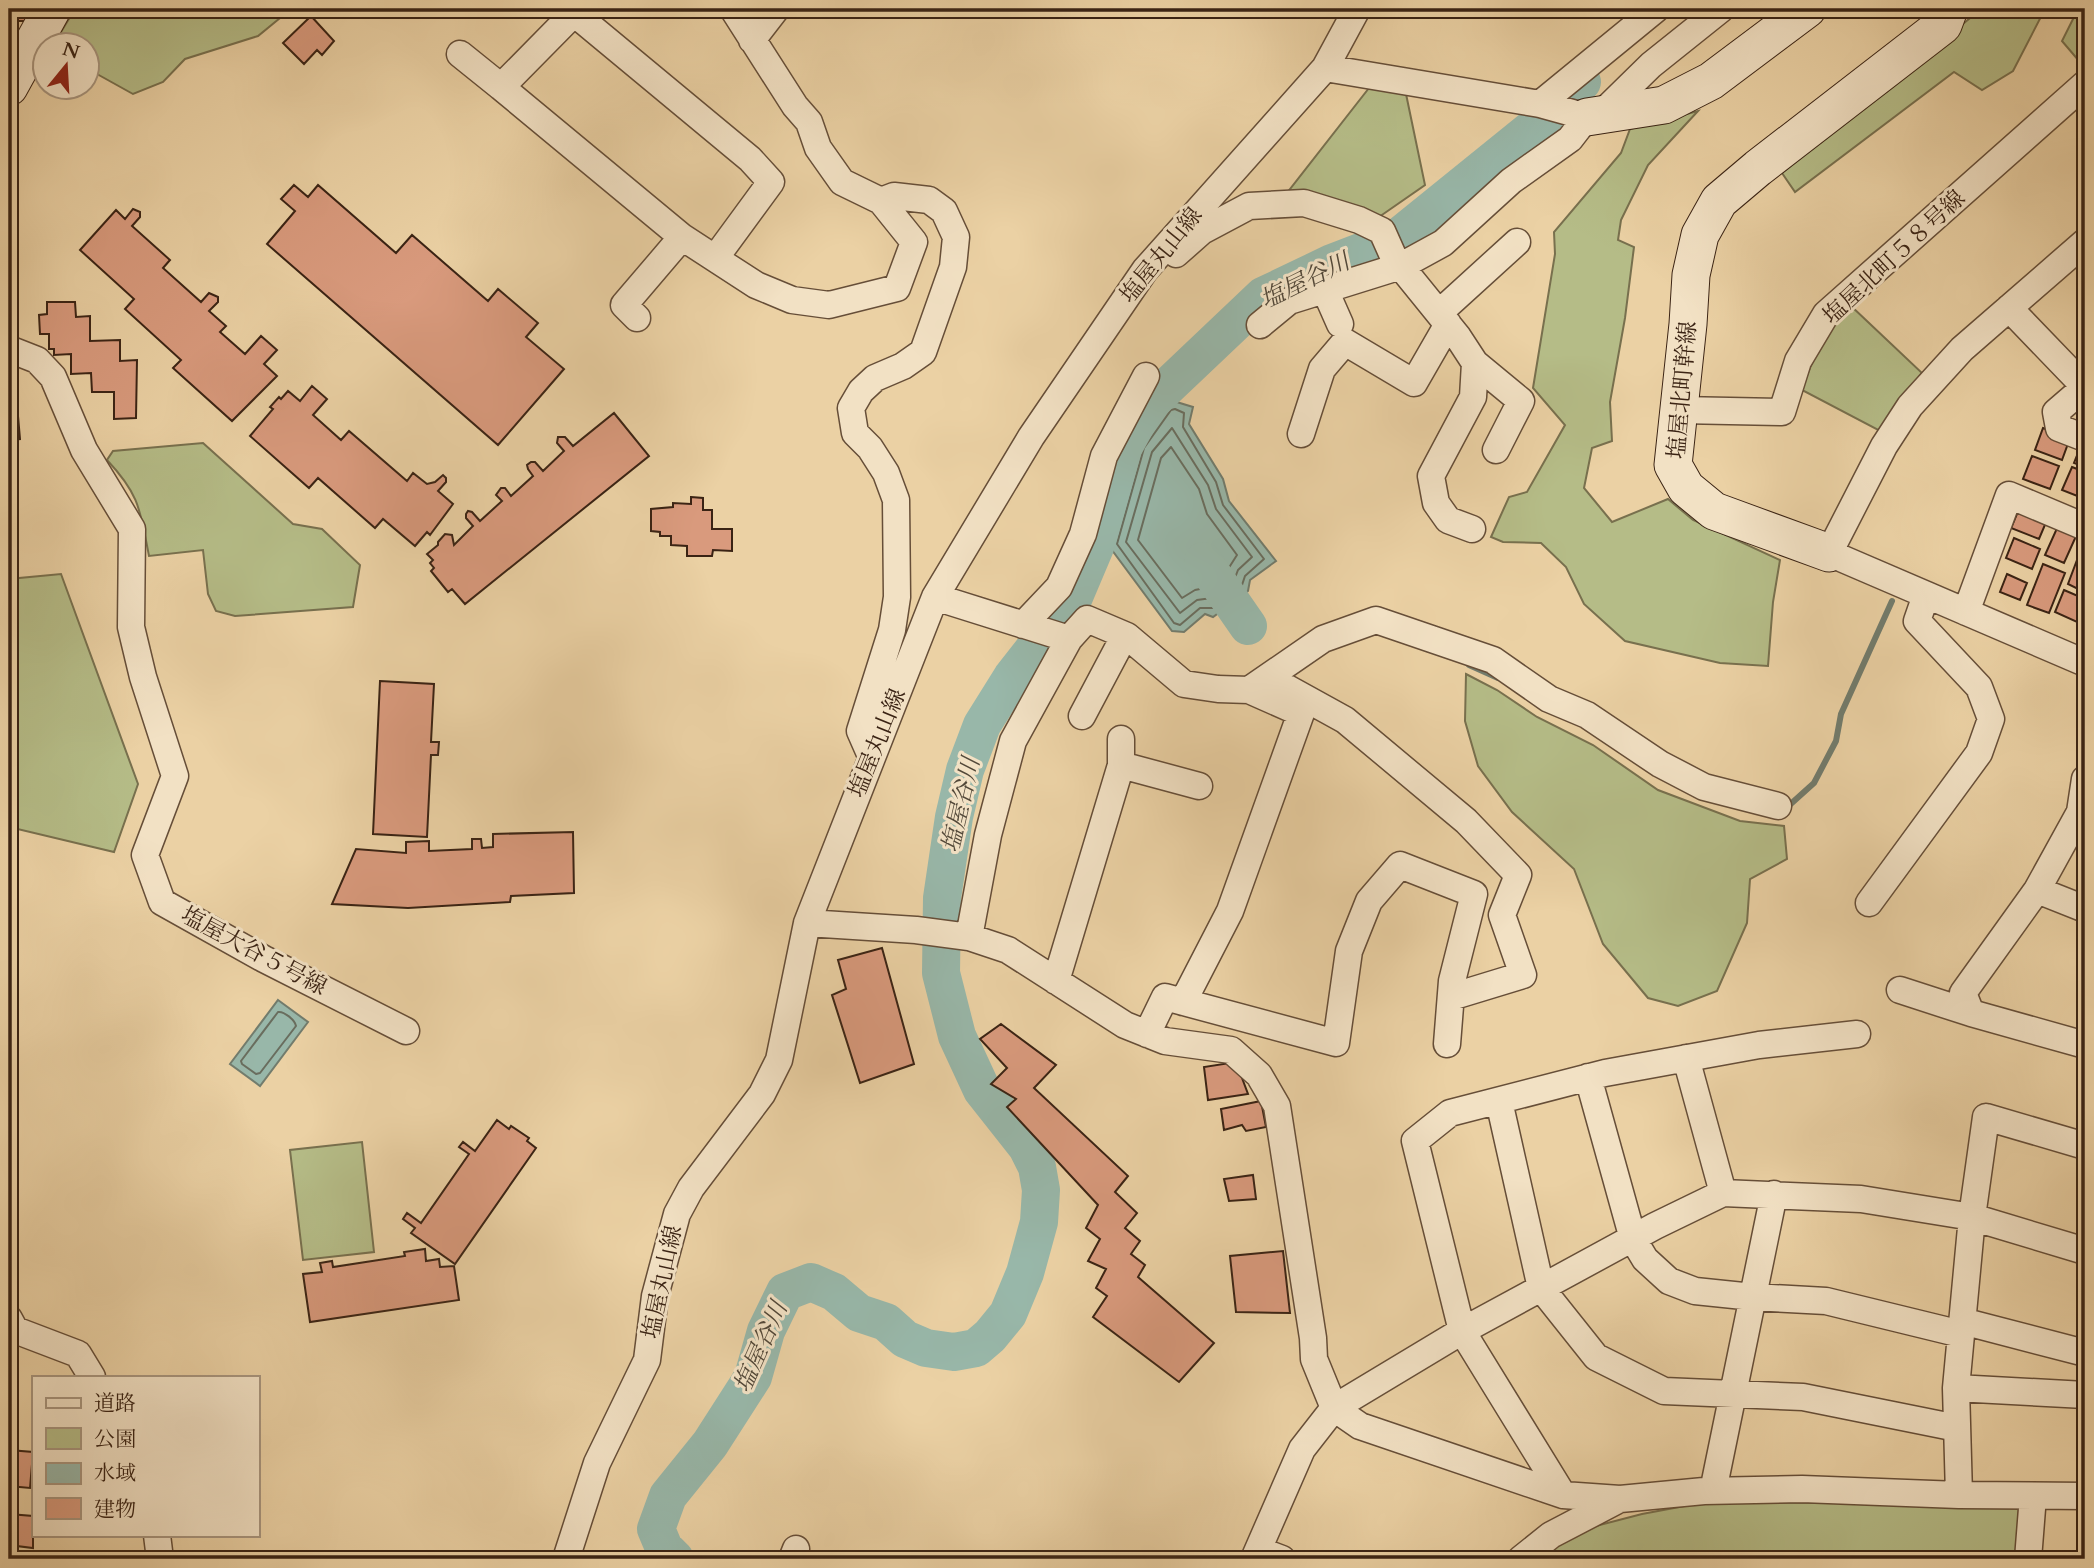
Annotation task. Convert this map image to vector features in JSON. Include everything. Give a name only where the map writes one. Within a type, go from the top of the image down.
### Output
[{"type":"street","points":[[9,87],[52,9]]},
{"type":"street","points":[[460,54],[682,237],[757,285],[792,300],[829,305],[897,288],[914,242],[881,201],[842,182],[818,148],[809,122],[795,106],[733,9]]},
{"type":"street","points":[[752,40],[776,9]]},
{"type":"street","name":"塩屋丸山線","points":[[566,1559],[597,1463],[647,1360],[655,1296],[677,1214],[691,1188],[762,1094],[779,1060],[807,923],[934,597],[1031,437],[1144,270],[1325,68],[1350,17],[1357,9]]},
{"type":"street","points":[[1540,104],[1656,9]]},
{"type":"street","points":[[1260,324],[1289,301],[1325,290],[1443,243],[1511,181],[1570,139],[1651,65],[1721,9]]},
{"type":"street","points":[[1325,68],[1540,104],[1594,116],[1664,105],[1711,81],[1807,9]]},
{"type":"street","name":"塩屋北町幹線","points":[[1949,9],[1943,25],[1719,201],[1699,235],[1691,275],[1673,465],[1686,488],[1714,511],[1829,553],[2085,663]]},
{"type":"street","points":[[501,88],[573,11],[750,159],[771,182],[716,257]]},
{"type":"street","name":"塩屋北町５８号線","points":[[1679,410],[1782,412],[1798,361],[1826,314],[2085,84]]},
{"type":"street","points":[[872,756],[860,732],[892,630],[897,597],[896,500],[886,473],[870,448],[855,433],[851,408],[861,391],[875,378],[902,366],[923,352],[953,267],[956,237],[944,211],[929,200],[894,196],[881,201]]},
{"type":"street","points":[[1144,270],[1159,269],[1202,232],[1249,206],[1304,203],[1359,220],[1382,231],[1398,262],[1475,363],[1521,401],[1496,450]]},
{"type":"street","points":[[637,318],[624,305],[682,237]]},
{"type":"street","points":[[1300,434],[1322,369],[1345,342],[1414,383],[1443,318],[1517,242]]},
{"type":"street","points":[[1829,553],[1884,446],[1910,406],[1962,349],[2085,242]]},
{"type":"street","points":[[1325,290],[1340,324]]},
{"type":"street","points":[[2009,308],[2085,387],[2056,412],[2059,428],[2085,438]]},
{"type":"street","name":"塩屋大谷５号線","points":[[9,349],[37,360],[53,377],[84,450],[132,529],[131,626],[143,677],[175,776],[145,856],[162,902],[264,959],[406,1031]]},
{"type":"street","points":[[1472,529],[1448,520],[1436,503],[1430,476],[1473,397],[1475,363]]},
{"type":"street","points":[[1024,625],[1059,587],[1083,534],[1104,456],[1146,376]]},
{"type":"street","points":[[1966,612],[2009,495],[2085,527]]},
{"type":"street","points":[[1869,903],[1979,752],[1991,719],[1979,687],[1917,621],[1926,595]]},
{"type":"street","points":[[934,597],[1061,637]]},
{"type":"street","points":[[969,937],[988,835],[1013,741],[1061,637],[1087,619]]},
{"type":"street","points":[[1087,619],[1099,641],[1118,648],[1139,665]]},
{"type":"street","points":[[1087,619],[1127,636],[1184,684],[1218,689],[1258,683],[1323,639],[1376,620],[1493,660],[1549,699],[1587,715],[1660,764],[1704,787],[1778,806]]},
{"type":"street","points":[[1082,716],[1118,648]]},
{"type":"street","points":[[1258,683],[1345,720],[1466,821],[1518,875],[1502,915],[1524,975],[1451,997]]},
{"type":"street","points":[[1183,1003],[1230,911],[1301,713],[1258,683]]},
{"type":"street","points":[[1056,981],[1121,752],[1199,786]]},
{"type":"street","points":[[1970,1013],[1963,993],[2037,890],[2080,812],[2085,781]]},
{"type":"street","points":[[1147,1034],[1164,997],[1336,1043],[1349,951],[1369,901],[1400,865],[1474,894],[1452,981],[1447,1044]]},
{"type":"street","points":[[2037,890],[2085,909]]},
{"type":"street","points":[[807,923],[916,930],[969,937],[1008,950],[1125,1025],[1166,1041],[1231,1050],[1259,1075],[1277,1106],[1314,1359],[1334,1408],[1360,1426],[1563,1495],[1619,1499],[1713,1491],[1802,1489],[1959,1495],[2085,1496]]},
{"type":"street","points":[[1900,990],[2085,1045]]},
{"type":"street","points":[[1563,1495],[1462,1331],[1415,1141],[1450,1114],[1588,1077],[1759,1045],[1857,1034]]},
{"type":"street","points":[[1686,1058],[1723,1193]]},
{"type":"street","points":[[1588,1077],[1633,1238],[1645,1259],[1669,1281],[1695,1291],[1826,1300],[2085,1353]]},
{"type":"street","points":[[1499,1101],[1541,1288],[1596,1357],[1664,1391],[1803,1397],[1957,1428]]},
{"type":"street","points":[[1959,1495],[1956,1388],[1980,1107],[2085,1146]]},
{"type":"street","points":[[1264,1556],[1302,1449],[1334,1408],[1462,1331],[1633,1238],[1723,1193],[1861,1199],[1972,1217],[2085,1251]]},
{"type":"street","points":[[1713,1491],[1774,1194]]},
{"type":"street","points":[[9,1319],[15,1329],[78,1354],[91,1376]]},
{"type":"street","points":[[1956,1388],[2085,1395]]},
{"type":"street","points":[[2028,1559],[2033,1496]]},
{"type":"street","points":[[1521,1559],[1551,1535],[1619,1499]]},
{"type":"street","points":[[157,1536],[160,1559]]},
{"type":"green space","points":[[75,9],[291,9],[258,36],[185,59],[163,82],[133,94],[102,77],[102,32],[61,32]]},
{"type":"green space","points":[[1976,9],[2045,9],[2013,71],[1982,90],[1954,72],[1795,192],[1782,173],[1975,14]]},
{"type":"green space","points":[[2078,9],[2085,9],[2085,68],[2062,41]]},
{"type":"green space","points":[[1369,88],[1406,94],[1425,185],[1379,217],[1287,193]]},
{"type":"green space","points":[[1698,111],[1648,165],[1621,220],[1618,240],[1634,247],[1610,402],[1612,441],[1592,448],[1584,488],[1612,522],[1668,499],[1693,520],[1780,560],[1773,602],[1768,666],[1720,663],[1625,641],[1584,604],[1566,567],[1541,543],[1503,542],[1491,537],[1509,497],[1527,492],[1565,425],[1533,388],[1555,254],[1554,232],[1621,153],[1630,129]]},
{"type":"green space","points":[[1850,305],[1922,373],[1882,432],[1802,390],[1821,345]]},
{"type":"green space","points":[[203,443],[293,524],[322,529],[360,565],[353,607],[235,616],[216,611],[208,594],[203,550],[149,556],[137,504],[126,483],[107,460],[113,451]]},
{"type":"green space","points":[[61,574],[138,784],[114,852],[9,827],[9,579]]},
{"type":"green space","points":[[1466,674],[1497,690],[1537,717],[1593,745],[1658,790],[1740,821],[1784,826],[1787,859],[1750,879],[1747,923],[1717,991],[1678,1006],[1648,998],[1603,944],[1574,869],[1512,812],[1478,766],[1465,721]]},
{"type":"green space","points":[[362,1142],[374,1252],[303,1260],[290,1150]]},
{"type":"green space","points":[[1706,1502],[2024,1506],[2019,1559],[1532,1559],[1569,1533],[1642,1514]]},
{"type":"water","points":[[1170,400],[1193,407],[1189,424],[1223,479],[1229,501],[1276,561],[1250,580],[1248,591],[1213,617],[1205,614],[1184,632],[1172,631],[1109,546],[1138,445]]},
{"type":"water","points":[[278,1000],[308,1022],[260,1086],[230,1064]]},
{"type":"building","points":[[9,9],[27,9],[27,21],[13,21],[13,43],[9,43]]},
{"type":"building","points":[[311,16],[334,41],[322,55],[317,50],[304,64],[283,43]]},
{"type":"building","points":[[294,185],[308,197],[318,185],[396,253],[412,235],[488,301],[498,289],[538,323],[526,337],[564,369],[498,445],[267,244],[295,211],[281,199]]},
{"type":"building","points":[[133,209],[140,212],[140,217],[132,226],[170,260],[163,268],[201,302],[209,293],[218,297],[218,302],[209,311],[226,326],[220,332],[245,354],[261,336],[277,350],[264,364],[277,376],[232,421],[173,368],[181,360],[125,309],[134,299],[80,250],[116,210],[125,219]]},
{"type":"building","points":[[47,302],[75,302],[76,317],[90,316],[90,341],[120,340],[120,361],[137,360],[136,418],[114,419],[114,392],[92,392],[91,373],[71,374],[71,354],[54,355],[54,349],[49,349],[49,334],[40,334],[39,315],[47,314]]},
{"type":"building","points":[[312,386],[327,399],[313,415],[341,440],[349,431],[407,481],[413,473],[427,484],[435,482],[443,475],[446,478],[438,491],[453,504],[430,535],[427,532],[415,546],[383,519],[375,528],[318,478],[309,488],[250,436],[273,409],[270,407],[279,397],[281,399],[288,391],[300,401]]},
{"type":"building","points":[[614,413],[649,456],[465,604],[452,589],[448,592],[431,571],[434,568],[430,563],[433,560],[427,554],[438,545],[445,534],[452,535],[454,545],[473,526],[466,518],[468,511],[480,521],[502,501],[496,495],[501,488],[505,488],[511,496],[533,476],[527,465],[535,462],[543,471],[564,451],[557,443],[558,437],[565,437],[573,446]]},
{"type":"building","points":[[18,416],[20,439],[11,440],[12,449],[9,450],[9,417]]},
{"type":"building","points":[[2043,428],[2070,438],[2062,460],[2035,450]]},
{"type":"building","points":[[2082,443],[2085,444],[2085,467],[2074,463]]},
{"type":"building","points":[[2032,456],[2059,466],[2050,489],[2023,479]]},
{"type":"building","points":[[2072,467],[2085,472],[2085,499],[2062,490]]},
{"type":"building","points":[[691,497],[703,498],[703,510],[712,510],[712,529],[732,529],[732,551],[713,550],[712,556],[687,556],[687,546],[671,545],[671,536],[660,536],[660,532],[651,531],[651,509],[673,507],[673,503],[691,504]]},
{"type":"building","points":[[2019,509],[2047,520],[2039,539],[2011,528]]},
{"type":"building","points":[[2058,526],[2077,534],[2064,563],[2045,555]]},
{"type":"building","points":[[2014,538],[2040,549],[2032,569],[2006,558]]},
{"type":"building","points":[[2077,560],[2085,563],[2085,584],[2082,591],[2068,584]]},
{"type":"building","points":[[2043,564],[2065,573],[2049,613],[2027,605]]},
{"type":"building","points":[[2007,574],[2027,583],[2020,600],[2000,592]]},
{"type":"building","points":[[2064,590],[2085,599],[2077,622],[2055,612]]},
{"type":"building","points":[[380,681],[434,684],[431,742],[439,742],[438,755],[431,755],[427,837],[373,834]]},
{"type":"building","points":[[573,832],[574,893],[511,896],[510,902],[408,908],[332,904],[356,849],[406,853],[406,842],[429,841],[429,851],[472,849],[472,839],[481,839],[482,848],[493,847],[493,834]]},
{"type":"building","points":[[882,948],[914,1064],[860,1083],[832,995],[846,989],[838,960]]},
{"type":"building","points":[[1001,1024],[1056,1065],[1034,1088],[1128,1176],[1115,1192],[1137,1213],[1125,1228],[1140,1241],[1131,1254],[1145,1265],[1138,1277],[1214,1343],[1179,1382],[1093,1317],[1107,1296],[1096,1288],[1106,1269],[1088,1261],[1100,1239],[1086,1228],[1098,1205],[1007,1107],[1016,1099],[991,1084],[1007,1068],[980,1039]]},
{"type":"building","points":[[11,1026],[14,1046],[9,1046]]},
{"type":"building","points":[[1236,1062],[1248,1094],[1208,1100],[1204,1067]]},
{"type":"building","points":[[1261,1101],[1266,1127],[1246,1131],[1242,1125],[1224,1130],[1221,1109]]},
{"type":"building","points":[[497,1120],[529,1138],[527,1141],[536,1148],[455,1264],[411,1233],[415,1228],[403,1219],[407,1213],[421,1223],[469,1154],[459,1147],[463,1142],[475,1151]]},
{"type":"building","points":[[1253,1175],[1256,1199],[1229,1201],[1224,1179]]},
{"type":"building","points":[[425,1249],[426,1261],[439,1259],[440,1267],[454,1266],[459,1300],[310,1322],[303,1274],[322,1272],[320,1263],[332,1261],[333,1267],[405,1256],[404,1252]]},
{"type":"building","points":[[1283,1251],[1290,1313],[1236,1312],[1230,1256]]},
{"type":"building","points":[[9,1450],[32,1452],[30,1488],[9,1486]]},
{"type":"building","points":[[9,1514],[32,1516],[33,1548],[9,1545]]},
{"type":"waterway","name":"塩屋谷川","points":[[675,1559],[664,1548],[656,1529],[668,1496],[710,1444],[753,1377],[766,1331],[785,1292],[811,1282],[834,1292],[859,1313],[886,1322],[905,1339],[926,1348],[954,1352],[976,1348],[990,1336],[1008,1314],[1025,1273],[1039,1222],[1041,1190],[1037,1167],[1027,1147],[982,1090],[957,1036],[941,973],[942,898],[954,817],[965,770],[982,725],[1012,677],[1073,599],[1095,547],[1123,448],[1145,408],[1263,296],[1332,263],[1397,238],[1533,128],[1582,82]]},
{"type":"waterway","points":[[1203,561],[1248,626]]},
{"type":"waterway","points":[[1784,810],[1814,783],[1836,741],[1841,714],[1892,601]]},
{"type":"waterway","points":[[1469,665],[1498,678]]}]
